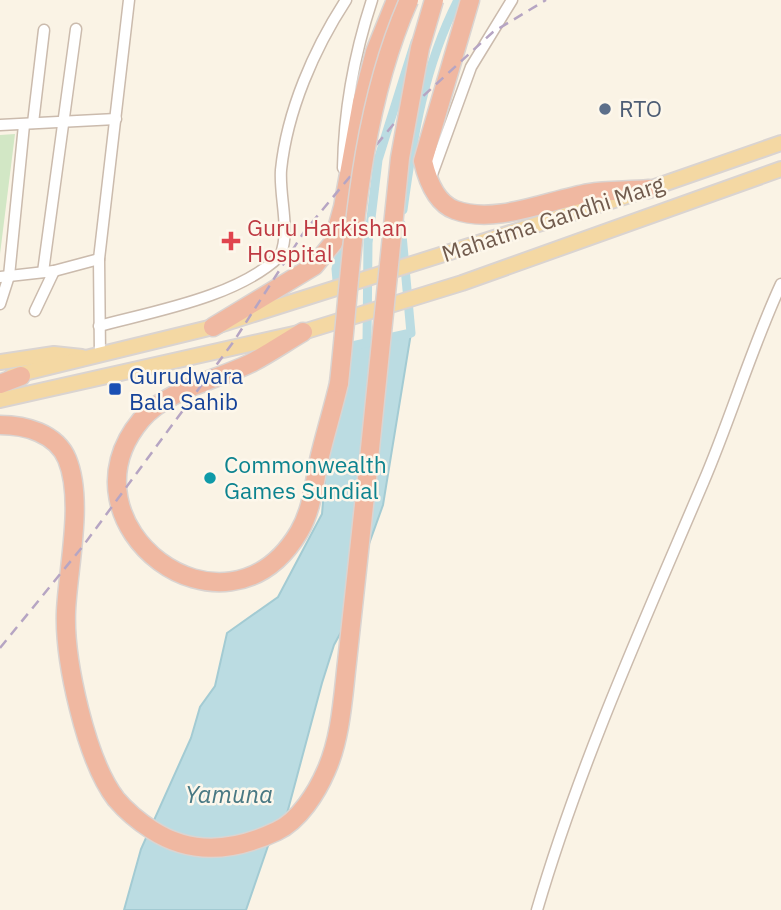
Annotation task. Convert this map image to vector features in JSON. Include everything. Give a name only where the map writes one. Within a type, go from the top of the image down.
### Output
[{"type":"highway","points":[[213,327],[322,259],[333,243],[343,207],[362,102],[375,52],[396,0]]},
{"type":"highway","points":[[308,330],[253,362],[151,408],[130,435],[120,467],[119,500],[130,529],[149,556],[176,573],[207,580],[238,579],[268,567],[289,547],[301,529],[310,504],[339,383],[365,149],[389,51],[409,0]]},
{"type":"highway","points":[[0,425],[17,425],[44,435],[66,456],[71,473],[74,504],[66,615],[71,673],[98,762],[114,796],[132,817],[162,836],[199,848],[223,849],[250,844],[284,828],[312,797],[327,769],[342,700],[400,158],[418,58],[433,0]]},
{"type":"highway","points":[[470,0],[447,69],[423,161],[429,184],[453,210],[489,213],[527,209],[589,193],[649,189]]},
{"type":"highway","points":[[0,384],[21,376]]},
{"type":"main road","name":"Mahatma Gandhi Marg","points":[[0,376],[21,376],[213,327],[649,189],[781,143]]},
{"type":"main road","name":"Mahatma Gandhi Marg","points":[[0,400],[308,330],[462,283],[781,169]]},
{"type":"main road","points":[[0,362],[54,354],[96,358]]},
{"type":"street","points":[[96,358],[99,259],[129,0]]},
{"type":"street","points":[[99,326],[209,295],[257,272],[280,256],[284,241],[281,172],[294,111],[323,40],[346,0]]},
{"type":"street","points":[[343,207],[347,95],[360,37],[372,0]]},
{"type":"street","points":[[429,184],[471,67],[512,0]]},
{"type":"street","points":[[35,312],[49,272],[63,122],[76,29]]},
{"type":"street","points":[[0,304],[44,30]]},
{"type":"street","points":[[0,125],[116,119]]},
{"type":"street","points":[[4,277],[49,272],[99,259]]},
{"type":"street","points":[[537,910],[549,868],[625,662],[705,479],[780,288]]},
{"type":"green space","points":[[15,134],[0,254],[0,135]]},
{"type":"water","name":"Yamuna","points":[[411,333],[383,505],[356,580],[354,608],[334,645],[285,821],[268,846],[246,910],[124,910],[141,849],[191,738],[200,707],[215,686],[227,633],[278,597],[322,514],[329,432],[343,350]]},
{"type":"waterway","points":[[403,210],[411,155],[428,76],[458,0]]},
{"type":"waterway","points":[[367,342],[368,243],[378,160],[415,42]]},
{"type":"waterway","points":[[343,348],[411,333],[401,224]]},
{"type":"waterway","points":[[338,292],[336,269],[347,227]]},
{"type":"railway","points":[[0,648],[83,546],[234,341],[304,232],[397,120],[493,32],[546,0]]},
{"type":"place","name":"RTO","points":[[605,109]]},
{"type":"place","name":"Guru Harkishan Hospital","points":[[231,241]]},
{"type":"place","name":"Gurudwara Bala Sahib","points":[[115,389]]},
{"type":"place","name":"Commonwealth Games Sundial","points":[[210,478]]}]
